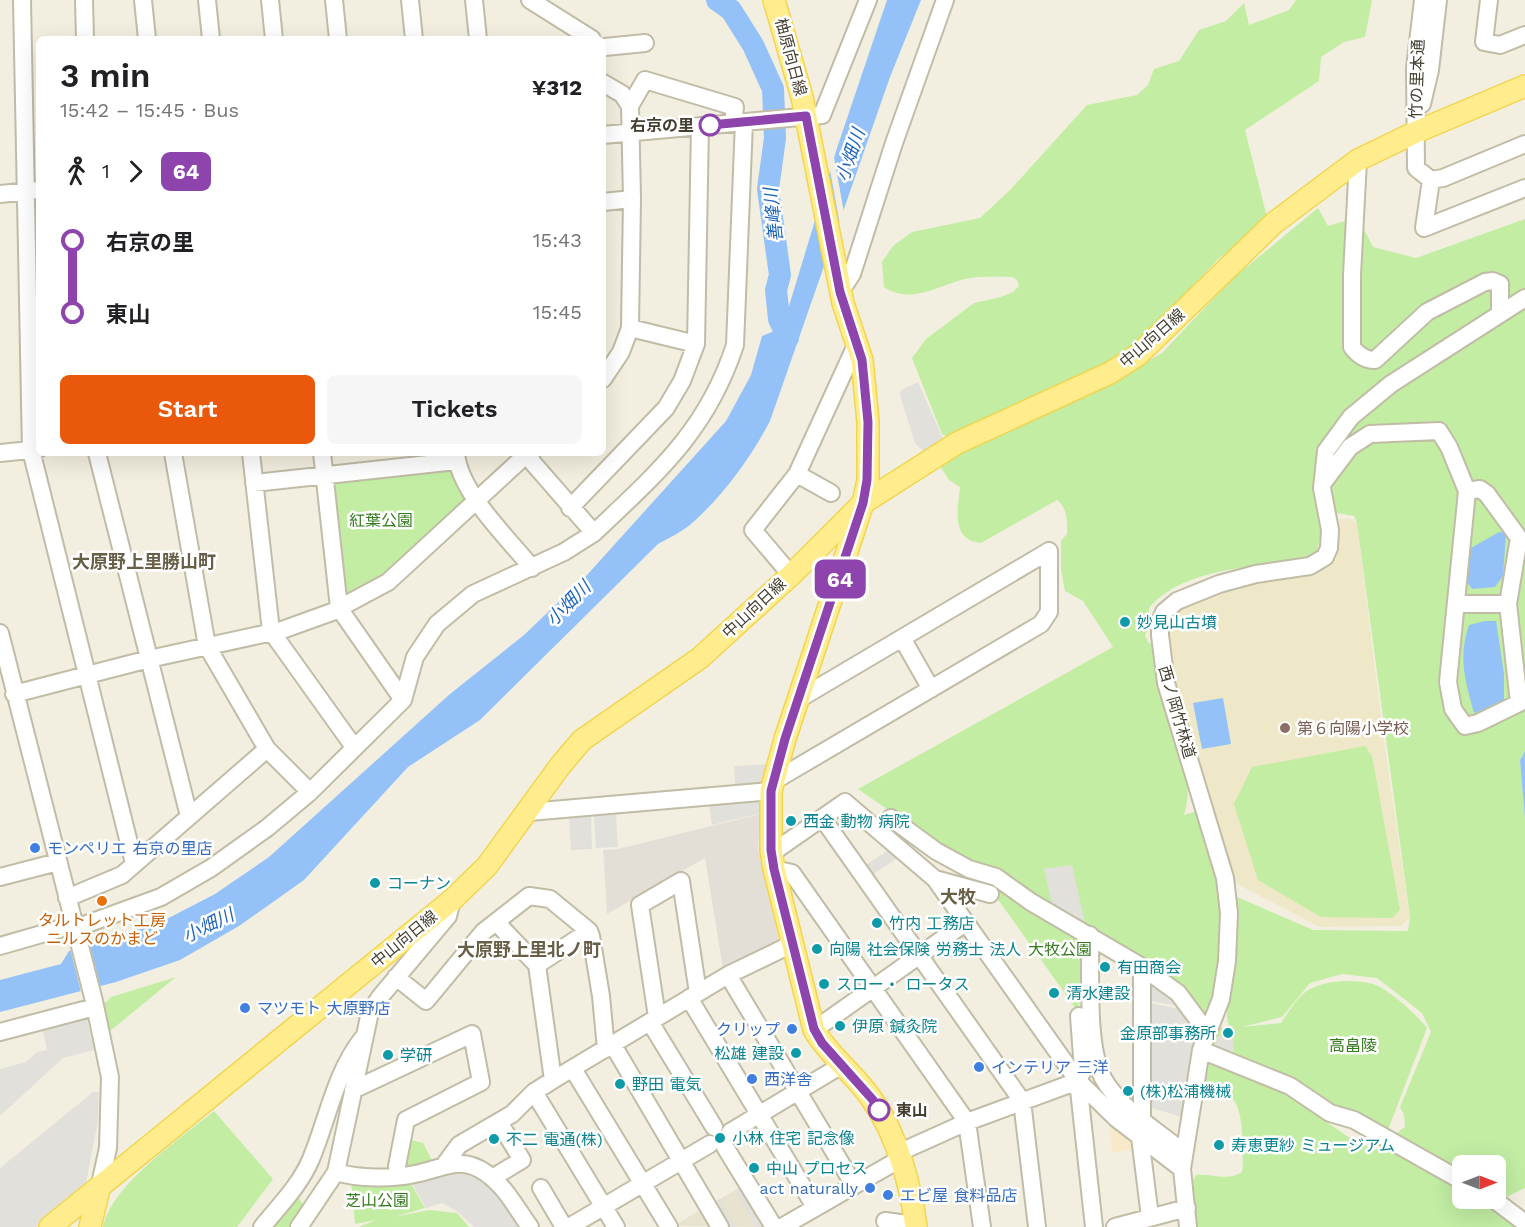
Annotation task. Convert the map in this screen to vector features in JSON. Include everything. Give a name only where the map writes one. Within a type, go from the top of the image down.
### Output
[{"type":"main road","name":"柚原向日線","points":[[774,0],[806,116],[840,292],[865,376],[868,422],[867,480],[863,503],[772,786],[772,860],[814,1029]]},
{"type":"main road","name":"中山向日線","points":[[50,1227],[452,900],[488,866],[560,766],[582,740],[700,658],[790,575],[863,503],[957,443],[1110,373],[1138,355],[1274,223],[1358,160],[1416,132],[1525,86]]},
{"type":"main road","points":[[814,1029],[822,1043],[873,1100],[899,1156],[916,1226]]},
{"type":"main road","points":[[90,1227],[99,1189]]},
{"type":"street","points":[[0,453],[35,450],[32,123],[22,0]]},
{"type":"street","points":[[84,0],[86,36]]},
{"type":"street","points":[[143,0],[147,36]]},
{"type":"street","points":[[207,0],[211,36]]},
{"type":"street","points":[[270,0],[274,36]]},
{"type":"street","points":[[334,0],[338,36]]},
{"type":"street","points":[[410,0],[414,36]]},
{"type":"street","points":[[474,0],[478,36]]},
{"type":"street","points":[[530,0],[584,36]]},
{"type":"street","points":[[606,135],[822,115],[868,0]]},
{"type":"street","points":[[840,292],[852,274],[894,143],[945,0]]},
{"type":"street","name":"竹の里本通","points":[[1416,132],[1415,68],[1422,0]]},
{"type":"street","name":"竹の里本通","points":[[1416,132],[1430,70],[1438,0]]},
{"type":"street","points":[[1489,0],[1484,42],[1500,45],[1525,35]]},
{"type":"street","points":[[606,47],[645,43]]},
{"type":"street","points":[[0,946],[75,930],[161,897],[241,848],[310,792],[402,700],[415,657],[436,624],[473,594],[532,568],[594,533],[670,461],[701,419],[724,380],[735,345],[739,122],[735,107],[645,80],[630,105],[632,199],[630,328],[621,352],[606,374]]},
{"type":"street","points":[[606,85],[622,94],[630,105]]},
{"type":"street","points":[[570,508],[666,408],[682,381],[696,344],[700,126]]},
{"type":"street","points":[[1416,132],[1416,168],[1431,180]]},
{"type":"street","points":[[1431,180],[1525,144]]},
{"type":"street","points":[[1358,160],[1352,275],[1352,347],[1356,352],[1368,360],[1376,360],[1427,312],[1485,282],[1493,280],[1500,284],[1500,313]]},
{"type":"street","points":[[1431,180],[1424,228],[1525,188]]},
{"type":"street","points":[[0,194],[33,191]]},
{"type":"street","points":[[606,202],[632,199]]},
{"type":"street","name":"西ノ岡竹林道","points":[[1188,1227],[1183,1161],[1202,1050],[1221,999],[1227,961],[1229,921],[1227,890],[1210,823],[1166,683],[1161,656],[1160,621],[1164,612],[1177,601],[1220,584],[1318,563],[1325,558],[1329,548],[1330,530],[1323,484],[1326,451],[1351,417],[1391,384],[1525,297]]},
{"type":"street","points":[[630,328],[696,344]]},
{"type":"street","points":[[790,575],[753,530],[797,474],[857,343]]},
{"type":"street","points":[[1323,484],[1350,447],[1370,434],[1439,431],[1449,447],[1467,490],[1448,682],[1453,709],[1465,726],[1478,723],[1519,703],[1508,604],[1519,538],[1487,494],[1480,489],[1467,490]]},
{"type":"street","points":[[36,456],[87,675],[134,863]]},
{"type":"street","points":[[98,456],[189,816]]},
{"type":"street","points":[[174,456],[207,646],[267,749],[310,792]]},
{"type":"street","points":[[251,456],[271,631],[354,747]]},
{"type":"street","points":[[322,456],[339,608],[402,700]]},
{"type":"street","points":[[14,694],[149,659],[282,630],[339,608],[388,582],[525,456]]},
{"type":"street","points":[[530,456],[570,508],[594,533]]},
{"type":"street","points":[[254,483],[324,475],[388,461],[456,457],[476,500],[532,568]]},
{"type":"street","points":[[797,474],[831,493]]},
{"type":"street","points":[[529,812],[772,786],[1041,624],[1049,612],[1049,550],[799,699]]},
{"type":"street","points":[[1457,604],[1508,604]]},
{"type":"street","points":[[0,633],[94,1004],[110,1077],[108,1148],[99,1189]]},
{"type":"street","points":[[902,638],[931,689]]},
{"type":"street","points":[[67,898],[115,879],[267,749]]},
{"type":"street","points":[[982,1227],[967,1122],[871,989],[792,873],[772,860],[779,848],[845,802],[935,879],[1078,1081],[1140,1137],[1183,1161]]},
{"type":"street","points":[[891,818],[936,851],[969,869],[996,877],[1031,902],[1142,967],[1178,993],[1207,1032]]},
{"type":"street","points":[[823,819],[1022,1101],[1037,1227]]},
{"type":"street","points":[[0,878],[58,862]]},
{"type":"street","points":[[935,879],[990,894]]},
{"type":"street","points":[[774,1227],[720,1138],[654,1019],[640,905],[681,881],[693,996],[759,1115],[815,1207]]},
{"type":"street","points":[[396,977],[426,1001],[483,932],[529,897],[550,899],[589,931],[610,1047],[720,1227]]},
{"type":"street","points":[[299,1227],[336,1172],[370,1012],[396,977],[448,916],[452,900]]},
{"type":"street","points":[[496,922],[537,965],[553,1080]]},
{"type":"street","points":[[814,1029],[965,923]]},
{"type":"street","points":[[537,965],[589,931]]},
{"type":"street","points":[[1090,935],[1092,1013],[1097,1063],[1113,1091],[1183,1161]]},
{"type":"street","points":[[445,1164],[459,1145],[524,1105],[534,1092],[728,975],[792,944]]},
{"type":"street","points":[[1142,967],[1142,1118]]},
{"type":"street","points":[[728,975],[854,1185]]},
{"type":"street","points":[[0,1032],[94,1004]]},
{"type":"street","points":[[1079,1016],[1083,1070],[1078,1081],[1094,1227]]},
{"type":"street","points":[[353,1089],[472,1034],[481,1082],[406,1120],[397,1166],[398,1176]]},
{"type":"street","points":[[262,1227],[302,1177],[311,1160],[347,1059],[365,1036]]},
{"type":"street","points":[[1202,1050],[1290,1086],[1330,1113],[1354,1120],[1452,1175]]},
{"type":"street","points":[[569,1227],[842,1065]]},
{"type":"street","points":[[573,1069],[669,1227]]},
{"type":"street","points":[[782,1227],[899,1156],[967,1122],[1078,1081]]},
{"type":"street","points":[[534,1092],[616,1227]]},
{"type":"street","points":[[492,1178],[522,1161],[499,1122]]},
{"type":"street","points":[[1140,1137],[1150,1217]]},
{"type":"street","points":[[336,1172],[347,1175],[398,1176],[416,1174],[445,1164],[470,1165],[492,1178],[515,1203],[530,1227]]},
{"type":"street","points":[[541,1188],[564,1227]]},
{"type":"street","points":[[1115,1227],[1187,1208]]},
{"type":"street","points":[[1506,1209],[1525,1223]]},
{"type":"street","points":[[885,1221],[916,1226]]},
{"type":"shaded area","points":[[918,382],[944,441],[924,452],[915,443],[900,395],[901,390]]},
{"type":"shaded area","name":"第６向陽小学校","points":[[1348,518],[1357,523],[1384,741],[1410,918],[1401,926],[1320,927],[1235,883],[1205,776],[1184,716],[1171,660],[1169,627],[1171,620],[1180,609],[1216,594],[1256,583],[1315,574],[1325,568],[1334,557],[1339,538],[1339,519]]},
{"type":"shaded area","points":[[771,764],[767,778],[761,783],[735,786],[734,766]]},
{"type":"shaded area","points":[[759,796],[763,802],[761,813],[712,825],[709,803]]},
{"type":"shaded area","points":[[616,814],[618,847],[596,848],[594,815]]},
{"type":"shaded area","points":[[760,814],[758,848],[779,941],[776,946],[723,969],[705,858],[607,914],[603,850],[618,849]]},
{"type":"shaded area","points":[[591,815],[592,849],[571,850],[569,816]]},
{"type":"shaded area","points":[[890,849],[900,856],[868,878],[861,868]]},
{"type":"shaded area","points":[[1072,865],[1085,923],[1053,909],[1044,869]]},
{"type":"shaded area","points":[[962,931],[971,944],[953,957],[944,944]]},
{"type":"shaded area","points":[[1153,978],[1182,1007],[1147,1000],[1148,980]]},
{"type":"shaded area","points":[[1150,1003],[1181,1009],[1198,1029],[1182,1117],[1148,1107]]},
{"type":"shaded area","points":[[86,1016],[94,1050],[63,1058],[0,1116],[0,1069],[26,1062],[37,1052],[47,1050],[42,1027]]},
{"type":"shaded area","points":[[1218,1036],[1233,1039],[1234,1054],[1217,1049],[1215,1045]]},
{"type":"shaded area","points":[[93,1092],[99,1092],[98,1121],[85,1188],[37,1227],[0,1227],[0,1168]]},
{"type":"shaded area","points":[[1109,1120],[1134,1138],[1136,1149],[1112,1152]]},
{"type":"shaded area","points":[[447,1169],[481,1173],[526,1227],[474,1227],[458,1212],[442,1203],[426,1208],[410,1180]]},
{"type":"shaded area","points":[[744,1185],[769,1227],[673,1226]]},
{"type":"shaded area","points":[[744,1186],[766,1224],[761,1227],[756,1227],[735,1191]]},
{"type":"shaded area","points":[[720,1199],[736,1227],[724,1227],[711,1205]]},
{"type":"green space","points":[[1296,0],[1372,0],[1365,37],[1344,42],[1321,57],[1319,81],[1245,130],[1268,221],[1218,259],[1147,336],[1107,367],[949,438],[942,434],[912,358],[926,339],[974,303],[1001,297],[1013,292],[1019,286],[1013,277],[983,277],[965,279],[914,294],[894,292],[884,287],[882,262],[893,246],[912,232],[980,218],[1010,190],[1087,105],[1137,95],[1148,85],[1154,69],[1179,61],[1199,30],[1226,21],[1244,3],[1249,25],[1289,10]]},
{"type":"green space","name":"高畠陵","points":[[1318,208],[1328,226],[1358,217],[1373,247],[1416,258],[1525,219],[1525,751],[1520,760],[1525,819],[1525,1188],[1506,1197],[1506,1155],[1452,1155],[1452,1209],[1499,1209],[1498,1212],[1516,1227],[1196,1227],[1193,1181],[1196,1175],[1231,1176],[1242,1172],[1243,1167],[1242,1131],[1237,1105],[1231,1097],[1222,1093],[1209,1096],[1204,1091],[1209,1064],[1218,1063],[1278,1089],[1347,1136],[1374,1150],[1389,1145],[1397,1133],[1405,1127],[1404,1115],[1400,1107],[1431,1032],[1422,1013],[1377,978],[1342,974],[1310,983],[1282,1017],[1242,1027],[1281,1023],[1303,994],[1326,983],[1359,981],[1373,984],[1387,991],[1427,1028],[1388,1130],[1363,1116],[1332,1104],[1296,1083],[1215,1050],[1213,1044],[1220,1028],[1234,1027],[1229,1025],[1227,1014],[1234,966],[1234,920],[1237,897],[1313,930],[1408,931],[1410,917],[1357,523],[1354,516],[1337,513],[1327,517],[1316,553],[1306,559],[1244,567],[1201,577],[1163,594],[1149,608],[1148,630],[1145,635],[1148,642],[1155,646],[1164,705],[1187,779],[1187,802],[1184,815],[1197,811],[1217,872],[1221,908],[1220,945],[1216,982],[1208,1018],[1085,923],[969,866],[858,789],[1113,647],[1083,601],[1065,591],[1061,569],[1061,541],[1067,534],[1067,524],[1065,511],[1061,504],[1057,500],[981,543],[971,541],[964,536],[958,522],[960,487],[949,480],[940,466],[943,462],[1096,391],[1162,353],[1232,279]]},
{"type":"green space","name":"紅葉公園","points":[[451,469],[467,500],[388,572],[344,600],[334,481]]},
{"type":"green space","points":[[1365,746],[1372,756],[1400,910],[1392,918],[1321,917],[1258,880],[1234,804],[1252,767]]},
{"type":"green space","name":"大牧公園","points":[[996,887],[1082,939],[1084,998],[1076,1009],[992,891]]},
{"type":"green space","points":[[176,977],[110,1031],[104,1004],[111,997]]},
{"type":"green space","points":[[214,1111],[273,1179],[237,1227],[103,1227],[119,1195],[133,1179],[149,1163]]},
{"type":"green space","points":[[407,1139],[423,1143],[433,1162],[408,1169],[402,1164]]},
{"type":"green space","name":"芝山公園","points":[[351,1180],[409,1180],[425,1208],[394,1217],[429,1210],[457,1213],[469,1227],[359,1227],[376,1220],[355,1224]]},
{"type":"green space","points":[[297,1195],[304,1206],[290,1227],[268,1227]]},
{"type":"water","name":"小畑川","points":[[887,0],[921,0],[890,77],[770,421],[745,463],[714,502],[690,525],[658,544],[480,720],[408,767],[304,880],[239,926],[180,960],[116,982],[0,1012],[0,980],[61,964],[69,951],[159,923],[215,894],[269,857],[450,694],[524,635],[587,575],[726,421],[751,375],[762,336],[777,330],[789,306],[838,145]]},
{"type":"water","points":[[1499,532],[1506,533],[1503,576],[1495,587],[1472,589],[1465,579],[1471,548]]},
{"type":"water","points":[[1496,621],[1504,674],[1504,703],[1474,713],[1464,669],[1464,648],[1469,625]]},
{"type":"water","points":[[1223,698],[1231,744],[1202,749],[1193,703]]},
{"type":"water","points":[[1525,751],[1525,819],[1520,760]]},
{"type":"pier","points":[[833,152],[845,218],[841,230],[829,165]]},
{"type":"pier","points":[[89,943],[101,988],[81,992],[70,948]]},
{"type":"waterway","name":"善峰川","points":[[717,0],[731,10],[753,45],[773,89],[775,138],[768,189],[780,275],[776,290],[779,319],[788,338]]},
{"type":"bus line","name":"64","points":[[710,125],[806,116],[840,292],[865,376],[868,422],[866,490],[848,554],[785,739],[771,791],[771,850],[787,925],[814,1029],[822,1043],[873,1100],[879,1110]]},
{"type":"place","name":"右京の里","points":[[710,125]]},
{"type":"place","name":"妙見山古墳","points":[[1125,622]]},
{"type":"place","name":"第６向陽小学校","points":[[1285,728]]},
{"type":"place","name":"西金 動物 病院","points":[[791,821]]},
{"type":"place","name":"モンペリエ 右京の里店","points":[[35,848]]},
{"type":"place","name":"コーナン","points":[[375,883]]},
{"type":"place","name":"タルトレット工房 ニルスのかまど","points":[[102,901]]},
{"type":"place","name":"竹内 工務店","points":[[877,923]]},
{"type":"place","name":"向陽 社会保険 労務士 法人","points":[[817,949]]},
{"type":"place","name":"有田商会","points":[[1105,967]]},
{"type":"place","name":"スロー・ ロータス","points":[[824,984]]},
{"type":"place","name":"清水建設","points":[[1054,993]]},
{"type":"place","name":"マツモト 大原野店","points":[[245,1008]]},
{"type":"place","name":"伊原 鍼灸院","points":[[840,1026]]},
{"type":"place","name":"クリップ","points":[[792,1029]]},
{"type":"place","name":"金原部事務所","points":[[1228,1033]]},
{"type":"place","name":"松雄 建設","points":[[796,1053]]},
{"type":"place","name":"学研","points":[[388,1055]]},
{"type":"place","name":"インテリア 三洋","points":[[979,1067]]},
{"type":"place","name":"西洋舎","points":[[752,1079]]},
{"type":"place","name":"野田 電気","points":[[620,1084]]},
{"type":"place","name":"(株)松浦機械","points":[[1128,1091]]},
{"type":"place","name":"東山","points":[[879,1110]]},
{"type":"place","name":"小林 住宅 記念像","points":[[720,1138]]},
{"type":"place","name":"不二 電通(株)","points":[[494,1139]]},
{"type":"place","name":"寿恵更紗 ミュージアム","points":[[1219,1145]]},
{"type":"place","name":"中山 プロセス","points":[[754,1168]]},
{"type":"place","name":"act naturally","points":[[870,1188]]},
{"type":"place","name":"エビ屋 食料品店","points":[[888,1195]]},
{"type":"district","name":"大原野上里勝山町","points":[[144,561]]},
{"type":"district","name":"大牧","points":[[958,896]]},
{"type":"district","name":"大原野上里北ノ町","points":[[529,949]]}]
